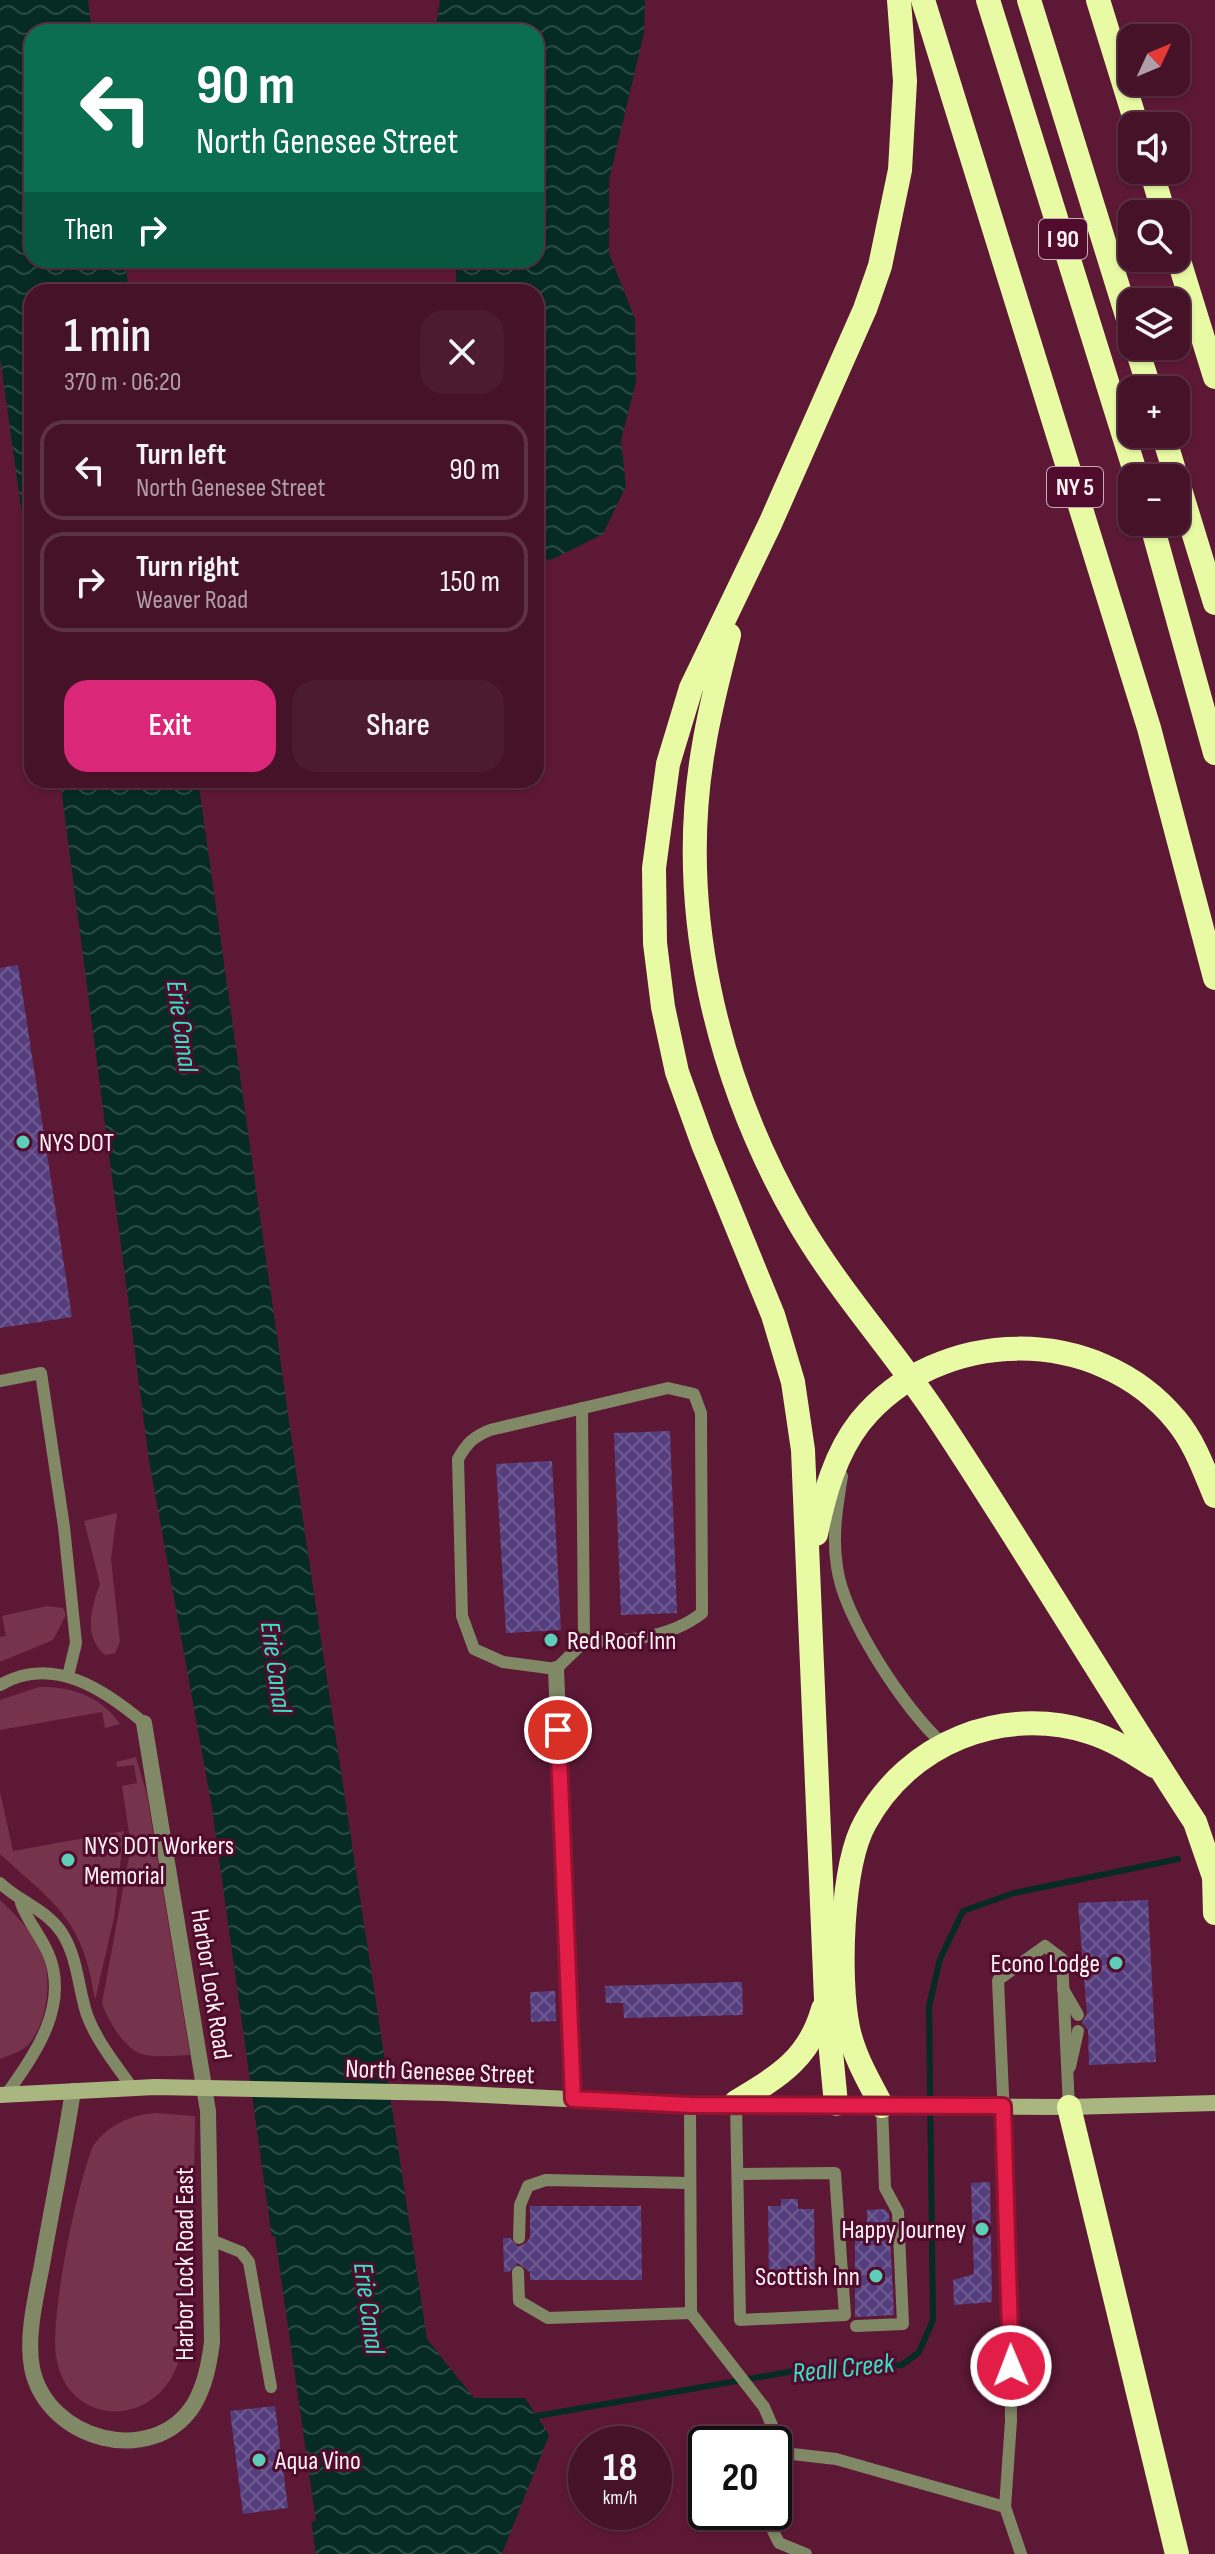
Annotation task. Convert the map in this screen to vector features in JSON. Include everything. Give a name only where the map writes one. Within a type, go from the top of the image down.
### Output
[{"type":"highway","points":[[836,2104],[826,1999],[803,1450],[793,1382],[773,1315],[677,1072],[663,1007],[655,943],[654,868],[668,764],[691,688],[741,586],[865,309],[880,266],[900,170],[905,81],[899,0]]},
{"type":"highway","name":"NY 5","points":[[923,0],[1149,728],[1215,978]]},
{"type":"highway","name":"I 90","points":[[988,0],[1133,464]]},
{"type":"highway","name":"I 90","points":[[1029,0],[1118,288]]},
{"type":"highway","points":[[1098,0],[1133,112]]},
{"type":"highway","points":[[1182,272],[1215,377]]},
{"type":"highway","points":[[1167,448],[1215,603]]},
{"type":"highway","points":[[1155,536],[1215,753]]},
{"type":"highway","points":[[741,586],[703,748],[695,857],[708,985],[732,1078],[762,1153],[800,1223],[936,1415],[1195,1822],[1214,1877],[1215,1913]]},
{"type":"highway","points":[[808,1576],[827,1489],[836,1463],[859,1424],[881,1399],[923,1369],[1001,1348],[1057,1350],[1105,1365],[1137,1384],[1175,1419],[1195,1448],[1215,1496]]},
{"type":"highway","points":[[882,2106],[858,2063],[848,2027],[844,1972],[848,1872],[864,1824],[888,1789],[943,1744],[975,1729],[1008,1724],[1049,1725],[1089,1732],[1160,1770]]},
{"type":"highway","points":[[736,2102],[797,2059],[815,2037],[826,1999]]},
{"type":"highway","points":[[1069,2107],[1177,2554]]},
{"type":"main road","name":"North Genesee Street","points":[[3,2095],[155,2087],[444,2093],[690,2105],[736,2102],[1069,2107],[1215,2103]]},
{"type":"street","points":[[556,1669],[573,2099]]},
{"type":"street","name":"Harbor Lock Road","points":[[144,1723],[208,2111]]},
{"type":"street","name":"Harbor Lock Road East","points":[[73,2091],[35,2307],[31,2364],[46,2405],[90,2436],[138,2439],[171,2426],[192,2408],[207,2377],[212,2342],[208,2111]]},
{"type":"lane","points":[[0,1381],[41,1373],[64,1527],[76,1643],[68,1676]]},
{"type":"lane","points":[[668,1388],[694,1394],[701,1413],[702,1613],[686,1626],[622,1641],[584,1642],[556,1669],[485,1657],[474,1649],[467,1637],[462,1616],[458,1459],[472,1437],[668,1388]]},
{"type":"lane","points":[[582,1408],[584,1642]]},
{"type":"lane","points":[[859,1424],[843,1469],[834,1524],[837,1570],[853,1615],[907,1707],[943,1744]]},
{"type":"lane","points":[[0,1685],[31,1674],[68,1676],[98,1687],[144,1723]]},
{"type":"lane","points":[[0,1883],[21,1903],[39,1909],[62,1933],[76,1965],[87,2015],[133,2089]]},
{"type":"lane","points":[[3,2095],[33,2056],[54,2004],[56,1986],[50,1957],[26,1920],[21,1903]]},
{"type":"lane","points":[[1021,2554],[1005,2507],[1011,2421],[1010,2255],[998,1980],[1045,1946],[1062,1959],[1069,2107]]},
{"type":"lane","points":[[1063,1989],[1078,2015]]},
{"type":"lane","points":[[1068,2074],[1078,2031]]},
{"type":"lane","points":[[736,2102],[740,2174],[740,2320],[845,2315],[835,2173],[740,2174]]},
{"type":"lane","points":[[690,2105],[691,2313],[764,2407],[772,2426]]},
{"type":"lane","points":[[856,2326],[903,2324],[898,2212],[885,2188],[882,2106]]},
{"type":"lane","points":[[519,2238],[520,2205],[528,2186],[546,2180],[688,2183]]},
{"type":"lane","points":[[211,2240],[241,2252],[249,2262],[271,2387]]},
{"type":"lane","points":[[518,2272],[519,2301],[548,2318],[691,2313]]},
{"type":"lane","points":[[792,2454],[836,2459],[1005,2507]]},
{"type":"lane","points":[[773,2530],[779,2543],[806,2554]]},
{"type":"shaded area","points":[[117,1513],[111,1559],[120,1642],[115,1653],[105,1655],[93,1639],[91,1630],[92,1611],[100,1584],[84,1521]]},
{"type":"shaded area","points":[[47,1606],[63,1608],[66,1615],[53,1640],[0,1662],[0,1637],[6,1636],[2,1616]]},
{"type":"shaded area","points":[[39,1687],[62,1688],[84,1695],[104,1706],[120,1724],[105,1728],[102,1712],[0,1730],[0,1700]]},
{"type":"shaded area","points":[[136,1757],[147,1795],[190,2055],[150,2056],[139,2053],[116,2031],[102,2003],[131,1846],[122,1786],[137,1783],[134,1765],[117,1767],[116,1762]]},
{"type":"shaded area","points":[[0,1792],[13,1851],[124,1831],[114,1918],[95,2000],[90,1973],[75,1932],[52,1902],[0,1854]]},
{"type":"shaded area","points":[[0,1900],[37,1943],[46,1970],[47,1993],[43,2016],[34,2037],[22,2050],[0,2059]]},
{"type":"shaded area","points":[[155,2113],[195,2116],[194,2184],[178,2195],[177,2208],[183,2312],[181,2351],[177,2366],[165,2387],[149,2401],[130,2409],[111,2411],[92,2407],[76,2396],[63,2379],[56,2356],[55,2337],[61,2282],[73,2219],[93,2146],[120,2122]]},
{"type":"water","points":[[0,0],[88,0],[91,24],[24,24],[24,268],[126,268],[128,284],[24,284],[24,528],[0,358]]},
{"type":"water","points":[[440,0],[645,0],[644,33],[609,180],[609,253],[635,319],[636,382],[621,440],[626,486],[603,534],[553,559],[544,560],[544,284],[456,284],[456,268],[544,268],[544,24],[436,24]]},
{"type":"water","name":"Erie Canal","points":[[61,788],[199,788],[306,1541],[427,2339],[474,2398],[525,2398],[549,2435],[502,2554],[316,2554],[212,1808],[149,1460]]},
{"type":"pier","points":[[275,2236],[316,2521],[311,2522],[270,2237]]},
{"type":"building","name":"NYS DOT","points":[[18,965],[72,1317],[0,1328],[0,968]]},
{"type":"building","points":[[670,1431],[677,1613],[621,1615],[614,1433]]},
{"type":"building","points":[[552,1461],[561,1630],[506,1633],[496,1464]]},
{"type":"building","name":"Econo Lodge","points":[[1148,1900],[1156,2062],[1089,2065],[1088,2030],[1082,2023],[1087,2014],[1078,1903]]},
{"type":"building","points":[[742,1982],[743,2015],[624,2018],[623,2003],[606,2003],[605,1986]]},
{"type":"building","points":[[555,1991],[556,2021],[531,2022],[530,1992]]},
{"type":"building","name":"Happy Journey","points":[[990,2182],[992,2302],[954,2305],[953,2280],[974,2274],[971,2183]]},
{"type":"building","points":[[781,2199],[798,2199],[798,2209],[814,2209],[815,2279],[769,2280],[768,2206],[781,2206]]},
{"type":"building","points":[[530,2206],[641,2206],[642,2280],[530,2280],[530,2272],[518,2263],[509,2272],[504,2272],[503,2238],[510,2238],[518,2247],[526,2243],[530,2238]]},
{"type":"building","name":"Scottish Inn","points":[[885,2209],[889,2215],[894,2315],[855,2317],[855,2231],[867,2230],[867,2210]]},
{"type":"building","name":"Aqua Vino","points":[[275,2406],[288,2508],[243,2514],[230,2411]]},
{"type":"waterway","name":"Reall Creek","points":[[531,2417],[794,2371],[902,2365],[919,2352],[933,2320],[929,2006],[940,1959],[963,1911],[1014,1893],[1178,1859]]},
{"type":"place","name":"NYS DOT","points":[[23,1142]]},
{"type":"place","name":"Red Roof Inn","points":[[551,1640]]},
{"type":"place","name":"NYS DOT Workers Memorial","points":[[68,1860]]},
{"type":"place","name":"Econo Lodge","points":[[1116,1963]]},
{"type":"place","name":"Happy Journey","points":[[982,2229]]},
{"type":"place","name":"Scottish Inn","points":[[876,2276]]},
{"type":"place","name":"Aqua Vino","points":[[259,2460]]},
{"type":"route","points":[[558,1730],[573,2099],[690,2105],[736,2102],[1003,2106],[1010,2255],[1011,2366]]}]
